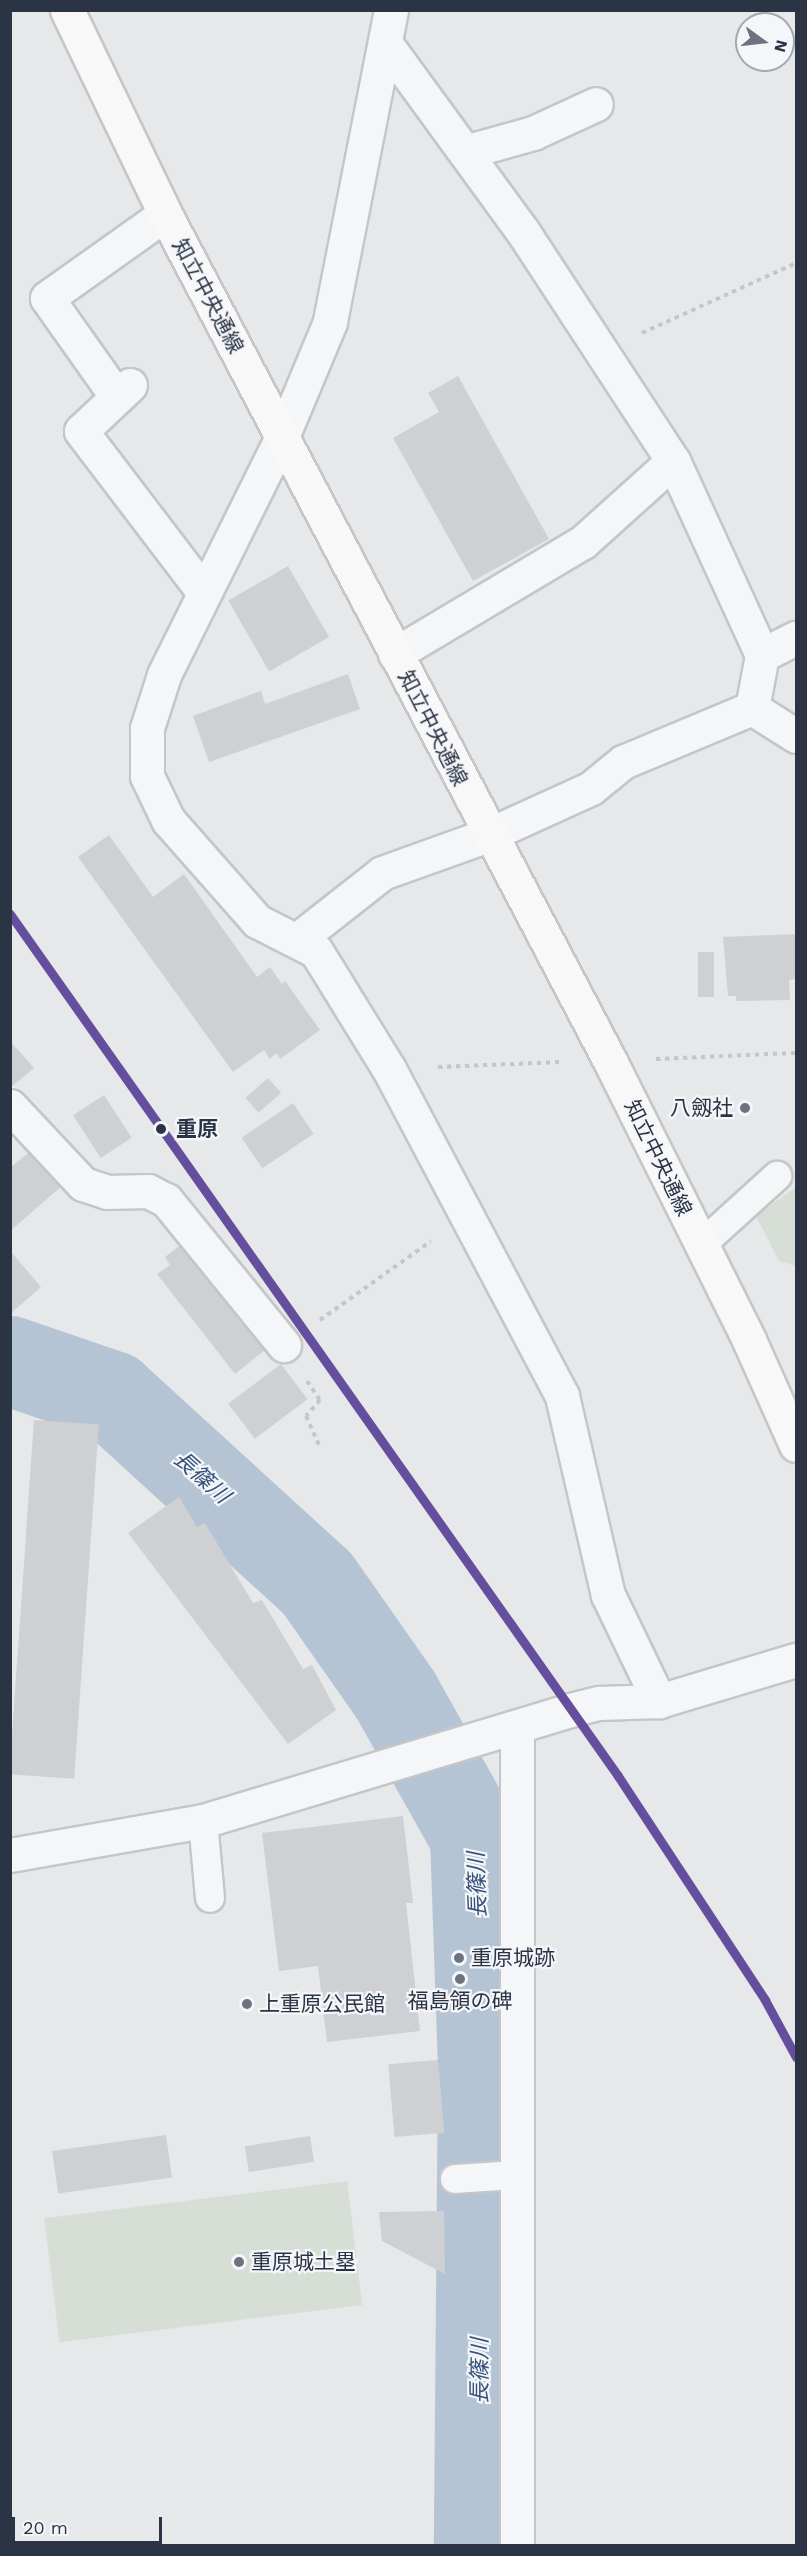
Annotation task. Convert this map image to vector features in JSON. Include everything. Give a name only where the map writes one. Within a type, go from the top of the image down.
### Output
[{"type":"street","name":"知立中央通線","points":[[68,10],[165,214],[488,835],[610,1060],[796,1445]]},
{"type":"street","points":[[391,10],[330,322],[282,437],[203,591],[164,675],[147,728],[147,776],[168,820],[257,921],[316,951],[382,1059],[562,1396],[608,1595],[659,1701]]},
{"type":"street","points":[[385,43],[465,152],[604,352],[673,461],[762,656],[752,708]]},
{"type":"street","points":[[465,152],[532,133],[597,104]]},
{"type":"street","points":[[165,214],[46,298],[124,391],[81,431],[203,591]]},
{"type":"street","points":[[395,654],[583,542],[673,461]]},
{"type":"street","points":[[762,656],[796,638]]},
{"type":"street","points":[[297,940],[382,873],[488,835],[591,788],[623,762],[752,708]]},
{"type":"street","points":[[752,708],[796,736]]},
{"type":"street","points":[[10,1106],[83,1184],[107,1192],[148,1191],[166,1200],[284,1346]]},
{"type":"street","points":[[10,1855],[203,1821],[414,1755],[517,1730],[598,1703],[659,1701],[796,1660]]},
{"type":"street","points":[[517,1730],[507,2175],[517,2546]]},
{"type":"lane","points":[[701,1245],[777,1176]]},
{"type":"lane","points":[[203,1821],[210,1898]]},
{"type":"lane","points":[[455,2179],[507,2175]]},
{"type":"path","points":[[604,352],[708,300],[796,262]]},
{"type":"path","points":[[690,1057],[796,1053]]},
{"type":"path","points":[[449,1067],[610,1060]]},
{"type":"path","points":[[319,1445],[306,1416],[320,1400],[284,1346],[465,1216]]},
{"type":"shaded area","points":[[796,1187],[796,1266],[779,1261],[756,1216]]},
{"type":"shaded area","points":[[347,2181],[362,2305],[60,2342],[44,2218]]},
{"type":"building","points":[[458,376],[549,539],[473,581],[393,438],[439,412],[428,393]]},
{"type":"building","points":[[288,566],[329,637],[269,672],[228,600]]},
{"type":"building","points":[[348,674],[360,709],[209,762],[193,716],[261,691],[265,704]]},
{"type":"building","points":[[109,835],[153,897],[184,874],[257,977],[270,967],[282,984],[285,981],[320,1030],[280,1059],[276,1053],[270,1059],[264,1050],[233,1072],[78,857]]},
{"type":"building","points":[[796,934],[796,979],[789,980],[790,1000],[736,1001],[736,996],[728,996],[723,937]]},
{"type":"building","points":[[698,952],[714,952],[714,997],[698,997]]},
{"type":"building","points":[[10,1041],[34,1068],[10,1088]]},
{"type":"building","points":[[268,1078],[281,1093],[258,1113],[245,1098]]},
{"type":"building","points":[[104,1095],[132,1138],[101,1158],[73,1115]]},
{"type":"building","points":[[293,1103],[314,1134],[262,1168],[242,1138]]},
{"type":"building","points":[[32,1150],[63,1185],[10,1231],[10,1168]]},
{"type":"building","points":[[183,1243],[266,1349],[235,1374],[157,1274],[170,1265],[165,1257]]},
{"type":"building","points":[[12,1253],[41,1287],[10,1314],[10,1254]]},
{"type":"building","points":[[281,1364],[307,1399],[255,1439],[228,1404]]},
{"type":"building","points":[[34,1420],[99,1425],[74,1779],[10,1774]]},
{"type":"building","points":[[179,1497],[197,1527],[205,1523],[253,1603],[262,1600],[303,1669],[312,1665],[336,1710],[288,1744],[128,1533]]},
{"type":"building","points":[[403,1816],[413,1903],[406,1903],[420,2031],[327,2042],[318,1966],[279,1971],[262,1833]]},
{"type":"building","points":[[438,2060],[444,2133],[395,2137],[388,2064]]},
{"type":"building","points":[[166,2135],[172,2178],[58,2194],[52,2151]]},
{"type":"building","points":[[310,2136],[314,2162],[249,2172],[245,2146]]},
{"type":"building","points":[[444,2211],[445,2274],[382,2241],[379,2212]]},
{"type":"waterway","name":"長篠川","points":[[10,1361],[112,1396],[317,1583],[396,1696],[475,1837],[483,2067],[479,2546]]},
{"type":"transit line","points":[[10,914],[618,1776],[765,2000],[796,2057]]},
{"type":"place","name":"八劔社","points":[[745,1108]]},
{"type":"place","name":"重原","points":[[161,1129]]},
{"type":"place","name":"重原城跡","points":[[459,1958]]},
{"type":"place","name":"福島領の碑","points":[[460,1979]]},
{"type":"place","name":"上重原公民館","points":[[247,2004]]},
{"type":"place","name":"重原城土塁","points":[[239,2262]]}]
